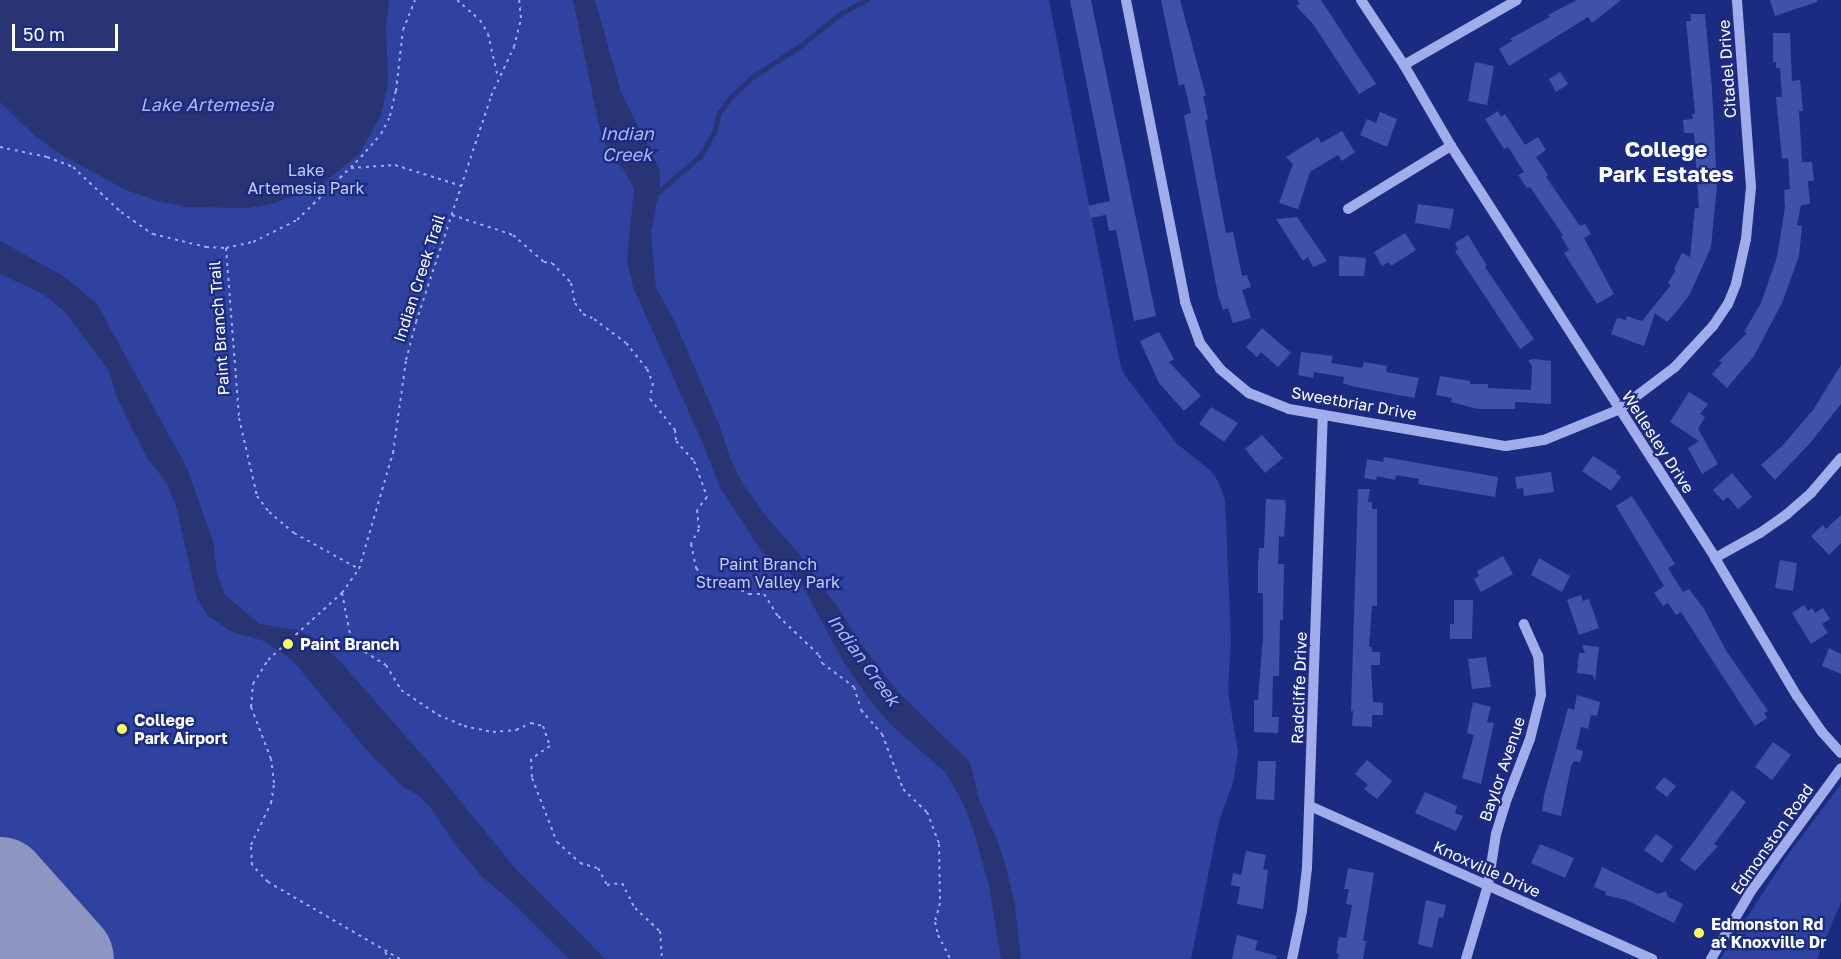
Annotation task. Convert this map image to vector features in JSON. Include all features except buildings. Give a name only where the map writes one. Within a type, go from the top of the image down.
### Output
[{"type":"street","name":"Sweetbriar Drive","points":[[1126,0],[1185,302],[1200,343],[1220,369],[1248,393],[1289,409],[1323,417],[1416,429],[1506,446],[1544,440],[1618,410]]},
{"type":"street","name":"Wellesley Drive","points":[[1361,0],[1404,65],[1451,146],[1618,410],[1715,558],[1797,696],[1822,732],[1841,753]]},
{"type":"street","points":[[1404,65],[1517,0]]},
{"type":"street","name":"Citadel Drive","points":[[1618,410],[1675,367],[1694,347],[1718,319],[1736,284],[1746,239],[1751,187],[1737,0]]},
{"type":"street","points":[[1348,209],[1451,146]]},
{"type":"street","name":"Radcliffe Drive","points":[[1292,959],[1302,911],[1310,806],[1323,417]]},
{"type":"street","points":[[1715,558],[1760,533],[1787,514],[1811,494],[1841,458]]},
{"type":"street","name":"Baylor Avenue","points":[[1467,959],[1488,885],[1499,824],[1530,740],[1541,695],[1538,656],[1524,624]]},
{"type":"street","name":"Edmonston Road","points":[[1710,959],[1751,891],[1841,768]]},
{"type":"street","name":"Knoxville Drive","points":[[1310,806],[1652,959]]},
{"type":"path","points":[[226,248],[253,242],[297,220],[381,134],[390,116],[396,91],[403,30],[414,0]]},
{"type":"path","points":[[457,0],[480,20],[488,34],[498,78]]},
{"type":"path","name":"Indian Creek Trail","points":[[400,959],[315,907],[268,882],[252,865],[251,845],[274,793],[271,759],[251,707],[253,684],[268,660],[342,593],[359,569],[393,453],[406,360],[416,322],[498,78],[514,47],[519,31],[519,0]]},
{"type":"path","name":"Paint Branch Trail","points":[[0,147],[46,157],[73,167],[121,212],[153,234],[188,244],[226,248],[239,418],[257,496],[269,512],[294,533],[359,569]]},
{"type":"path","points":[[350,168],[395,165],[462,186]]},
{"type":"path","points":[[452,215],[513,235],[544,262],[552,262],[571,283],[575,303],[583,314],[594,319],[626,342],[647,369],[653,383],[650,399],[675,430],[676,441],[694,461],[707,497],[697,510],[699,528],[691,544],[696,568],[705,578],[728,583],[749,594],[764,594],[778,616],[819,655],[822,663],[854,687],[861,710],[882,734],[903,789],[927,812],[939,844],[940,903],[935,922],[938,935],[950,959]]},
{"type":"path","points":[[342,593],[352,644],[386,665],[401,690],[438,715],[464,726],[493,732],[516,730],[531,723],[543,726],[550,746],[531,759],[532,778],[557,842],[580,863],[598,868],[606,885],[622,883],[635,908],[660,931],[662,959]]},
{"type":"path","points":[[385,951],[390,959]]},
{"type":"green space","name":"Paint Branch Stream Valley Park","points":[[0,0],[1049,0],[1120,363],[1124,374],[1177,444],[1210,470],[1218,481],[1225,499],[1231,640],[1228,692],[1238,752],[1233,783],[1219,821],[1191,959],[0,959]]},
{"type":"green space","points":[[1841,784],[1841,902],[1817,959],[1720,959],[1787,856]]},
{"type":"water","name":"Lake Artemesia","points":[[0,0],[389,0],[386,27],[388,83],[381,116],[359,154],[318,187],[271,204],[249,208],[186,207],[158,201],[126,190],[63,156],[36,137],[0,102]]},
{"type":"water","name":"Indian Creek","points":[[573,0],[595,0],[621,92],[659,168],[660,185],[651,233],[656,288],[675,322],[720,427],[730,458],[741,481],[765,515],[795,549],[841,612],[855,636],[898,692],[970,762],[980,802],[998,842],[1006,867],[1015,905],[1021,959],[1001,959],[989,886],[973,829],[963,803],[946,773],[889,723],[867,696],[844,663],[800,581],[762,552],[720,488],[703,444],[633,287],[627,260],[634,189],[625,171],[611,158],[600,131]]},
{"type":"water","points":[[0,241],[65,277],[97,304],[187,468],[213,541],[217,574],[225,595],[260,624],[297,630],[314,638],[339,660],[431,765],[515,868],[605,959],[569,959],[513,903],[482,877],[454,843],[431,808],[418,795],[403,787],[370,754],[292,660],[264,641],[232,632],[208,616],[197,598],[176,506],[166,482],[148,459],[132,429],[116,395],[109,371],[66,313],[43,294],[0,274]]},
{"type":"waterway","points":[[655,195],[700,156],[714,133],[719,113],[732,96],[751,78],[800,46],[840,14],[866,0]]},
{"type":"taxiway","points":[[0,902],[11,959]]},
{"type":"taxiway","points":[[19,959],[37,953],[66,959]]},
{"type":"runway","points":[[0,885],[66,959]]},
{"type":"place","name":"Paint Branch","points":[[288,644]]},
{"type":"place","name":"College Park Airport","points":[[122,729]]},
{"type":"place","name":"Edmonston Rd at Knoxville Dr","points":[[1699,933]]},
{"type":"district","name":"College Park Estates","points":[[1666,160]]},
{"type":"park label","name":"Lake Artemesia Park","points":[[306,179]]}]
